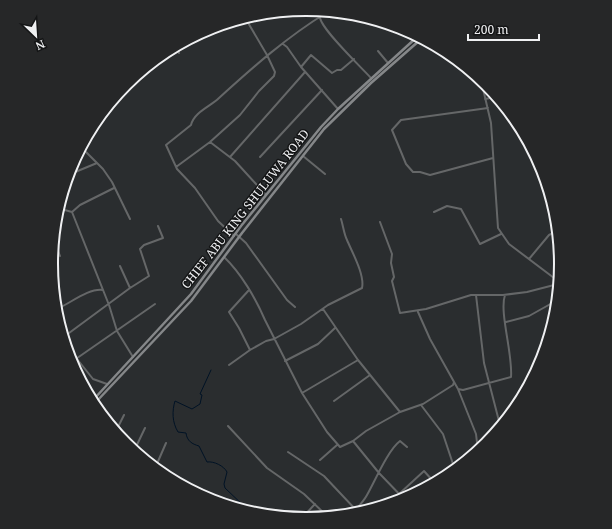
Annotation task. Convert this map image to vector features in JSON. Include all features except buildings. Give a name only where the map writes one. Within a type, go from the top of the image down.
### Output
[{"type":"street","points":[[295,307],[239,236],[235,235],[218,221],[195,188],[176,167],[166,145],[167,142],[191,125],[194,118],[204,108],[219,98],[267,55],[320,18],[332,36],[371,78]]},
{"type":"street","points":[[176,167],[210,142],[240,115],[259,91],[273,78],[275,72],[248,23]]},
{"type":"street","name":"CHIEF ABU KING SHULUWA ROAD","points":[[96,397],[107,384],[125,368],[133,357],[191,294],[266,195],[306,145],[338,109],[413,41]]},
{"type":"street","points":[[97,400],[125,368],[191,301],[239,236],[309,148],[345,107],[417,43]]},
{"type":"street","points":[[283,44],[287,46],[305,72],[338,109]]},
{"type":"street","points":[[378,52],[388,63]]},
{"type":"street","points":[[301,67],[311,55],[332,73],[337,70],[341,70],[354,59]]},
{"type":"street","points":[[230,157],[305,72]]},
{"type":"street","points":[[260,157],[322,90]]},
{"type":"street","points":[[483,90],[492,123],[497,222],[502,234],[509,244],[554,279]]},
{"type":"street","points":[[485,99],[490,98]]},
{"type":"street","points":[[488,108],[401,120],[392,130],[406,164],[413,172],[420,172],[430,175],[493,158]]},
{"type":"street","points":[[210,142],[230,157],[266,195]]},
{"type":"street","points":[[306,145],[309,148]]},
{"type":"street","points":[[85,151],[112,182],[130,219]]},
{"type":"street","points":[[303,156],[325,174]]},
{"type":"street","points":[[75,171],[97,163]]},
{"type":"street","points":[[72,212],[80,205],[114,188]]},
{"type":"street","points":[[434,212],[447,206],[461,209],[480,244],[502,234]]},
{"type":"street","points":[[63,210],[72,212]]},
{"type":"street","points":[[72,212],[110,305],[118,330],[133,357]]},
{"type":"street","points":[[229,365],[250,350],[266,341],[274,339],[362,286],[356,258],[346,239],[341,219]]},
{"type":"street","points":[[380,222],[392,254],[391,263],[394,277],[392,281],[400,313],[418,312],[458,298],[476,295],[504,296],[527,292],[554,283]]},
{"type":"street","points":[[68,334],[100,309],[110,305],[130,288],[149,276],[140,249],[144,245],[163,238],[158,226]]},
{"type":"street","points":[[529,259],[549,235],[552,233]]},
{"type":"street","points":[[58,251],[60,256]]},
{"type":"street","points":[[223,257],[230,264],[262,310],[274,339],[302,393],[337,445],[341,447],[400,412],[421,405],[453,385],[454,382]]},
{"type":"street","points":[[120,266],[130,288]]},
{"type":"street","points":[[61,307],[89,292],[99,289],[103,290]]},
{"type":"street","points":[[249,290],[229,312],[240,328],[250,350]]},
{"type":"street","points":[[476,295],[482,356],[499,421]]},
{"type":"street","points":[[453,385],[463,390],[511,377],[510,345],[504,296]]},
{"type":"street","points":[[107,384],[92,379],[77,359],[107,336],[155,304]]},
{"type":"street","points":[[506,322],[529,316],[551,304]]},
{"type":"street","points":[[323,309],[358,360],[400,412]]},
{"type":"street","points":[[418,312],[457,387],[476,434],[477,444]]},
{"type":"street","points":[[285,361],[318,344],[335,328]]},
{"type":"street","points":[[302,393],[358,360]]},
{"type":"street","points":[[334,401],[370,375]]},
{"type":"street","points":[[421,405],[427,415],[443,434],[453,465]]},
{"type":"street","points":[[118,427],[124,415]]},
{"type":"street","points":[[228,426],[267,468],[288,481],[323,512]]},
{"type":"street","points":[[136,445],[145,428]]},
{"type":"street","points":[[353,441],[379,473],[400,495]]},
{"type":"street","points":[[358,507],[398,443],[400,441],[407,447]]},
{"type":"street","points":[[157,463],[166,443]]},
{"type":"street","points":[[320,460],[337,445]]},
{"type":"street","points":[[288,452],[324,476],[354,508]]},
{"type":"street","points":[[401,494],[424,471],[426,471],[432,479]]},
{"type":"street","points":[[307,513],[315,504]]},
{"type":"waterway","points":[[211,370],[200,394],[202,395],[200,404],[192,409],[175,401],[173,409],[174,420],[178,432],[186,433],[190,442],[199,446],[207,462],[216,463],[226,470],[227,472],[224,484],[225,488],[243,505]]}]
